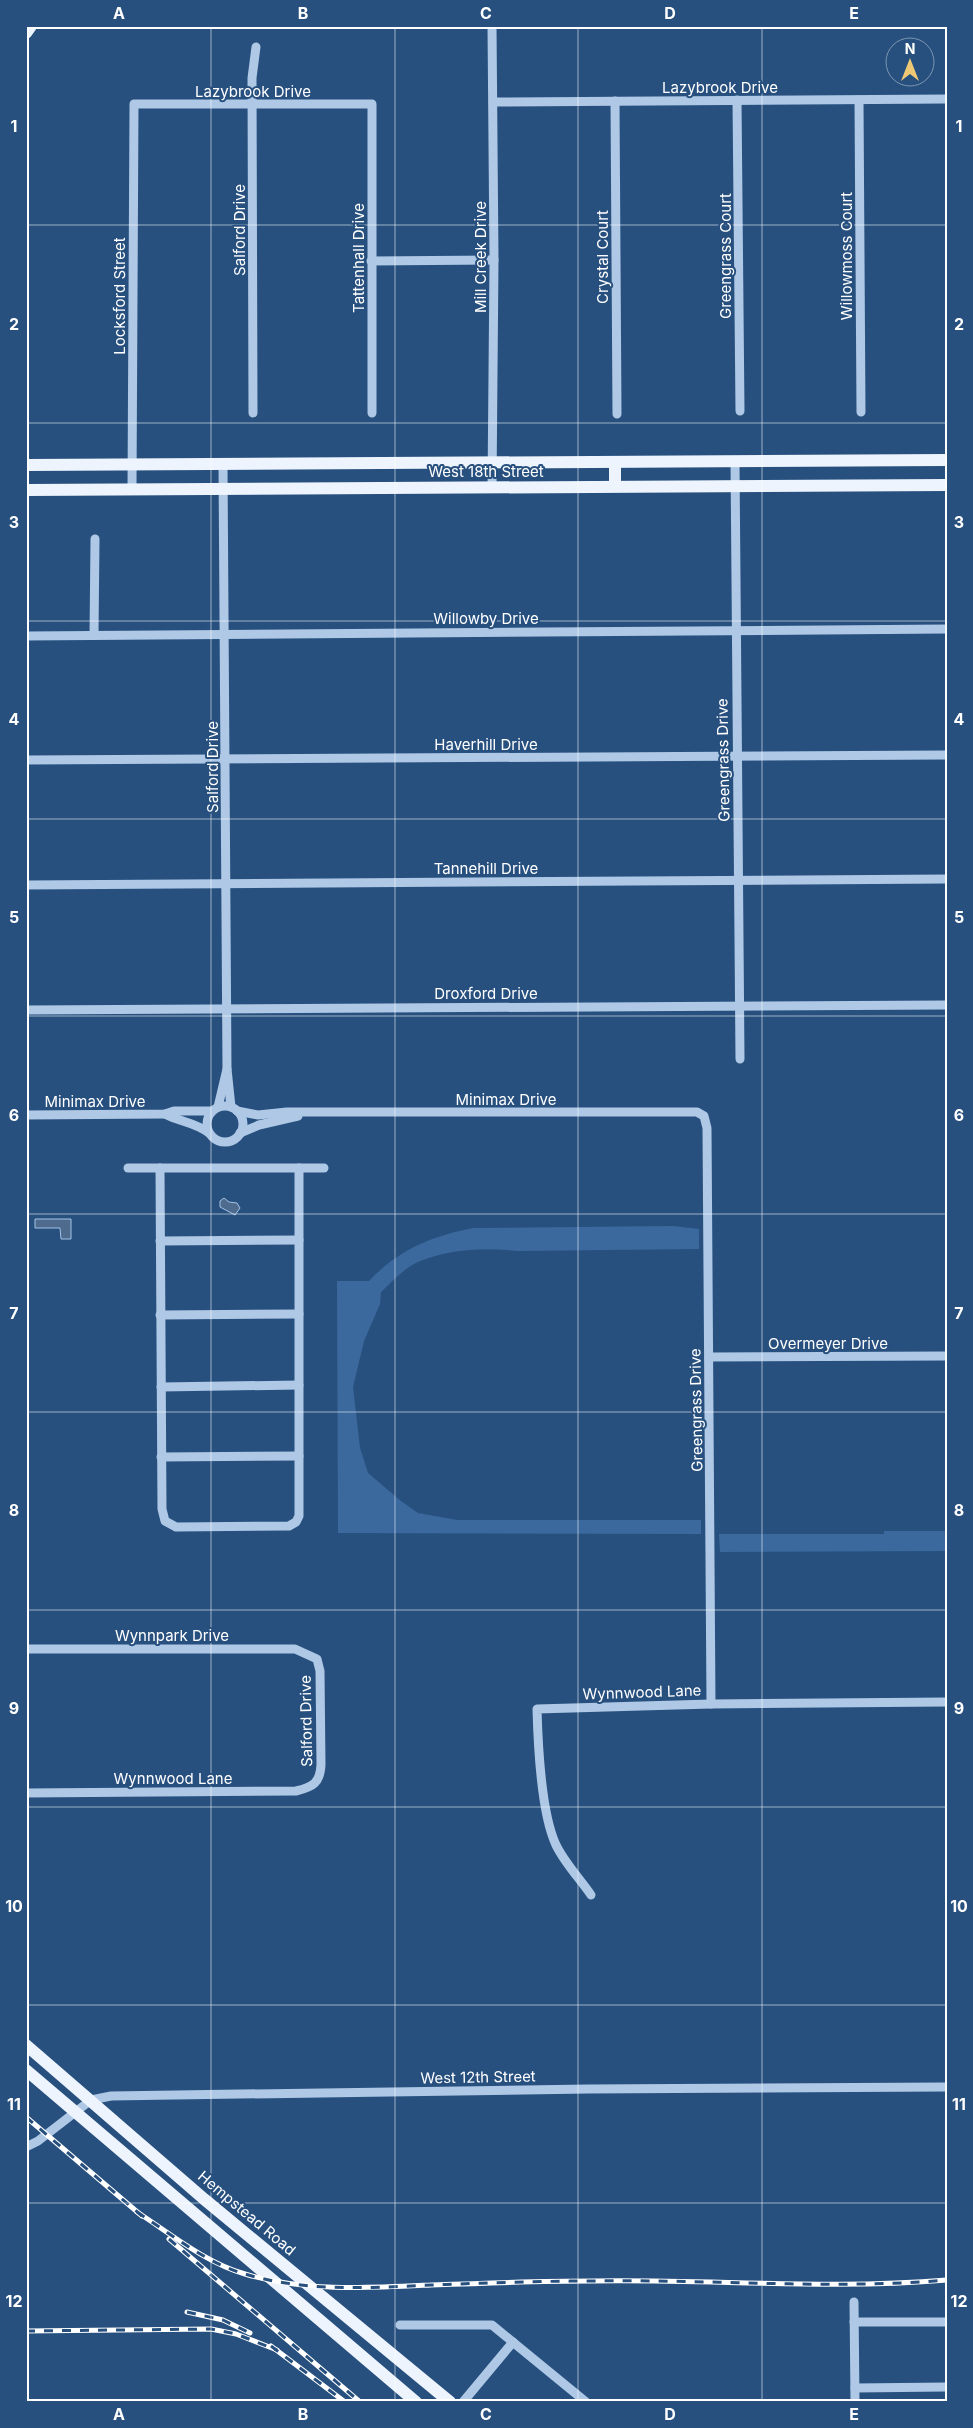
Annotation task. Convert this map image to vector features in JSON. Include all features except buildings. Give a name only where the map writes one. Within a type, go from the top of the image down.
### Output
[{"type":"main road","points":[[26,33],[31,26]]},
{"type":"main road","name":"West 18th Street","points":[[26,465],[947,460]]},
{"type":"main road","points":[[615,462],[615,486]]},
{"type":"main road","points":[[358,464],[358,487]]},
{"type":"main road","name":"West 18th Street","points":[[26,490],[947,484]]},
{"type":"main road","name":"Hempstead Road","points":[[26,2045],[162,2163],[450,2402]]},
{"type":"main road","points":[[26,2070],[416,2402]]},
{"type":"main road","points":[[240,2253],[253,2238]]},
{"type":"main road","points":[[279,2287],[313,2290]]},
{"type":"street","name":"Mill Creek Drive","points":[[492,26],[494,260],[492,487]]},
{"type":"street","name":"Salford Drive","points":[[253,413],[252,105],[256,47]]},
{"type":"street","name":"Lazybrook Drive","points":[[493,102],[947,99]]},
{"type":"street","name":"Greengrass Court","points":[[737,100],[740,411]]},
{"type":"street","name":"Willowmoss Court","points":[[859,100],[861,412]]},
{"type":"street","name":"Crystal Court","points":[[615,101],[617,414]]},
{"type":"street","name":"Lazybrook Drive","points":[[134,104],[372,104]]},
{"type":"street","name":"Locksford Street","points":[[132,489],[134,104]]},
{"type":"street","name":"Tattenhall Drive","points":[[372,104],[372,413]]},
{"type":"street","points":[[372,261],[494,260]]},
{"type":"street","name":"Greengrass Drive","points":[[734,461],[740,1059]]},
{"type":"street","name":"Salford Drive","points":[[224,464],[227,1069],[234,1109]]},
{"type":"street","points":[[94,635],[95,539]]},
{"type":"street","name":"Willowby Drive","points":[[26,636],[947,629]]},
{"type":"street","name":"Haverhill Drive","points":[[26,760],[947,755]]},
{"type":"street","name":"Tannehill Drive","points":[[26,885],[947,879]]},
{"type":"street","name":"Droxford Drive","points":[[26,1010],[947,1005]]},
{"type":"street","name":"Salford Drive","points":[[215,1109],[227,1069]]},
{"type":"street","points":[[215,1109],[234,1109],[242,1122],[240,1133],[232,1140],[226,1142],[217,1140],[209,1133],[207,1122],[215,1109]]},
{"type":"street","name":"Minimax Drive","points":[[26,1115],[165,1114],[174,1111],[215,1109]]},
{"type":"street","name":"Minimax Drive","points":[[234,1109],[258,1115],[287,1112],[308,1114],[690,1112],[704,1116]]},
{"type":"street","name":"Minimax Drive","points":[[165,1114],[198,1125],[209,1133]]},
{"type":"street","name":"Minimax Drive","points":[[240,1133],[259,1125],[308,1114]]},
{"type":"street","name":"Greengrass Drive","points":[[704,1116],[707,1128],[711,1704]]},
{"type":"street","points":[[128,1168],[324,1168]]},
{"type":"street","points":[[160,1168],[162,1515],[170,1525],[176,1527],[289,1526],[296,1522],[299,1516],[299,1168]]},
{"type":"street","points":[[160,1241],[299,1240]]},
{"type":"street","points":[[160,1315],[299,1314]]},
{"type":"street","name":"Overmeyer Drive","points":[[709,1357],[947,1356]]},
{"type":"street","points":[[161,1387],[299,1386]]},
{"type":"street","points":[[161,1456],[300,1456]]},
{"type":"street","name":"Wynnpark Drive","points":[[26,1650],[295,1649],[316,1659]]},
{"type":"street","name":"Salford Drive","points":[[316,1659],[320,1681],[321,1764],[316,1782]]},
{"type":"street","name":"Wynnwood Lane","points":[[591,1895],[556,1846],[548,1823],[538,1744],[537,1709],[711,1704],[947,1702]]},
{"type":"street","name":"Wynnwood Lane","points":[[26,1793],[296,1791],[314,1786],[316,1782]]},
{"type":"street","name":"West 12th Street","points":[[26,2146],[38,2141],[91,2100],[110,2096],[588,2089],[947,2087]]},
{"type":"street","points":[[854,2302],[855,2402]]},
{"type":"street","points":[[854,2322],[947,2322]]},
{"type":"street","points":[[400,2325],[492,2325],[586,2402]]},
{"type":"street","points":[[464,2402],[514,2342]]},
{"type":"street","points":[[855,2388],[947,2387]]},
{"type":"shaded area","points":[[224,1198],[229,1202],[237,1203],[240,1208],[235,1215],[220,1207],[220,1201]]},
{"type":"shaded area","points":[[35,1219],[71,1219],[71,1239],[61,1239],[60,1228],[35,1228]]},
{"type":"shaded area","points":[[673,1226],[699,1229],[699,1249],[516,1251],[480,1249],[443,1254],[420,1261],[409,1267],[381,1292],[380,1304],[364,1341],[353,1387],[360,1448],[368,1473],[418,1513],[457,1520],[701,1520],[701,1534],[338,1533],[337,1281],[369,1281],[392,1261],[416,1246],[444,1235],[473,1228]]},
{"type":"shaded area","points":[[884,1531],[947,1531],[947,1551],[720,1552],[719,1534],[884,1534]]},
{"type":"railway","points":[[26,2117],[142,2216]]},
{"type":"railway","points":[[137,2212],[216,2263],[268,2280],[314,2286],[361,2288],[532,2282],[637,2281],[858,2284],[947,2280]]},
{"type":"railway","points":[[169,2239],[360,2402]]},
{"type":"railway","points":[[187,2312],[223,2320],[250,2333]]},
{"type":"railway","points":[[26,2331],[211,2329],[236,2334],[277,2350]]},
{"type":"railway","points":[[271,2346],[345,2402]]}]
